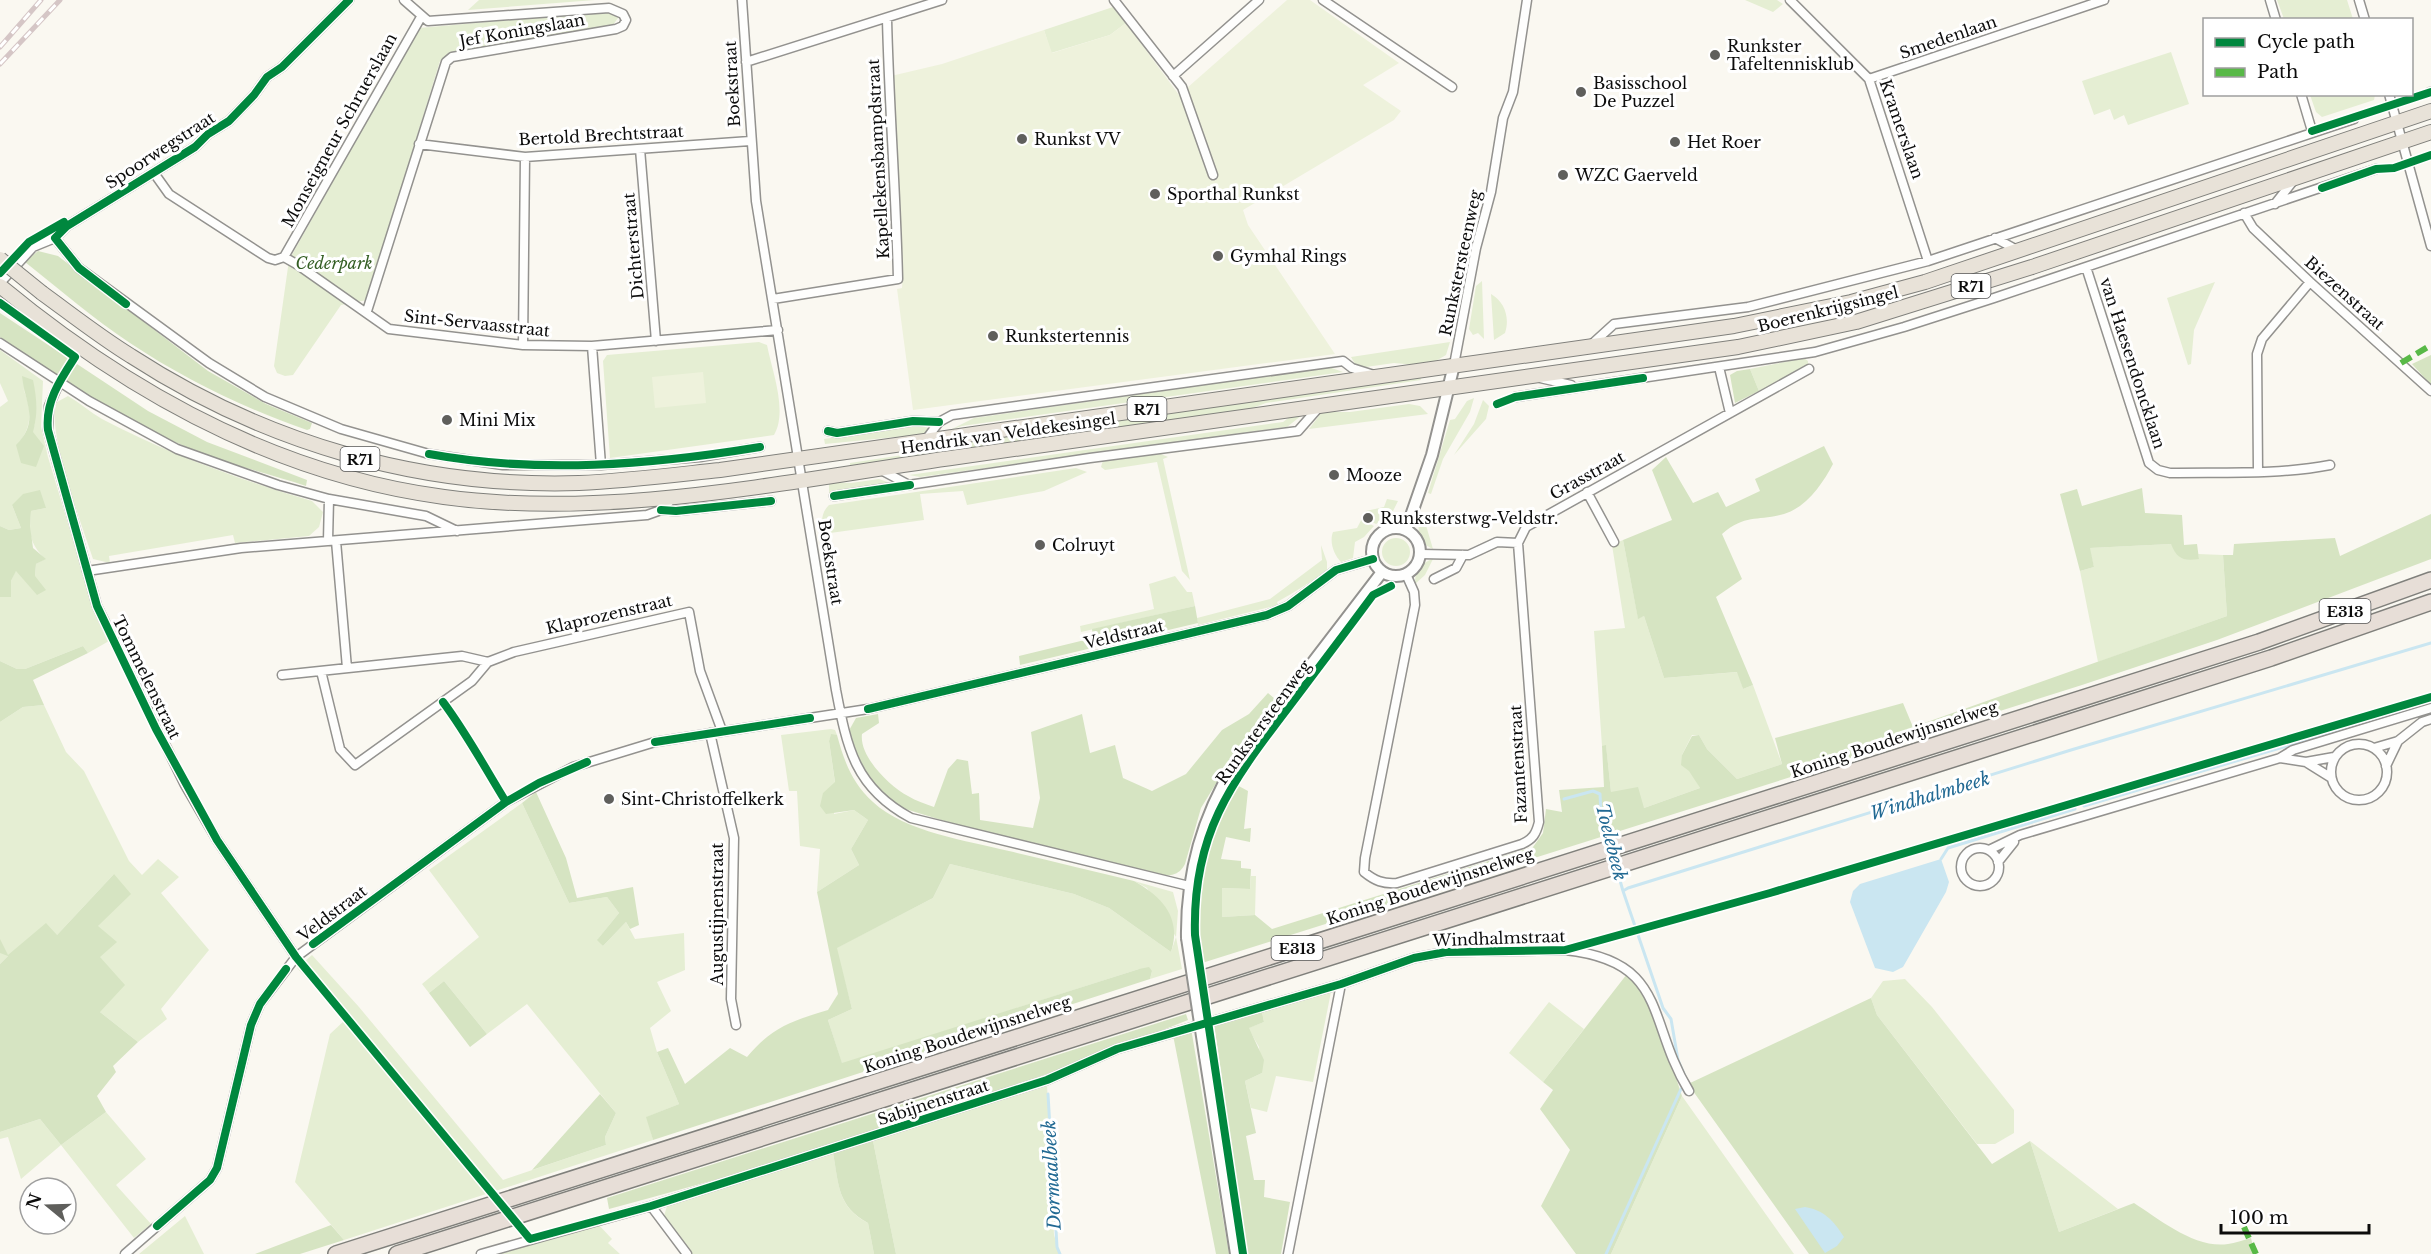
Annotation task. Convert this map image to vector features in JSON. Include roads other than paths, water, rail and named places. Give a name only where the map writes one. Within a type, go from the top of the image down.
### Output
[{"type":"highway","name":"Boerenkrijgsingel","points":[[1454,366],[1734,326],[1851,302],[1925,282],[2431,111]]},
{"type":"highway","name":"Boerenkrijgsingel","points":[[1450,387],[1738,347],[1856,322],[2032,267],[2431,132]]},
{"type":"highway","name":"Hendrik van Veldekesingel","points":[[0,259],[42,293],[132,357],[211,402],[280,434],[351,457],[450,477],[530,483],[579,483],[720,470],[1454,366]]},
{"type":"highway","name":"Hendrik van Veldekesingel","points":[[0,285],[29,310],[129,380],[199,419],[270,452],[333,474],[446,498],[527,503],[602,503],[676,495],[803,480],[1450,387]]},
{"type":"highway","name":"Koning Boudewijnsnelweg","points":[[336,1254],[2259,642],[2431,580]]},
{"type":"highway","name":"E313","points":[[398,1254],[2271,658],[2431,602]]},
{"type":"street","name":"Spoorwegstraat","points":[[0,285],[33,248],[55,238],[67,226],[195,147],[208,134],[224,125],[254,95],[267,77],[282,67],[349,0]]},
{"type":"street","points":[[404,0],[421,17]]},
{"type":"street","name":"Boekstraat","points":[[742,0],[750,141],[756,201],[840,713],[849,753],[863,778],[884,801],[911,818],[1189,886]]},
{"type":"street","points":[[746,62],[942,0]]},
{"type":"street","points":[[1114,0],[1182,87],[1195,118],[1213,175]]},
{"type":"street","points":[[1173,76],[1258,0]]},
{"type":"street","points":[[1323,0],[1452,87]]},
{"type":"street","name":"Runkstersteenweg","points":[[1406,530],[1432,455],[1450,387],[1475,252],[1491,192],[1503,118],[1513,92],[1527,0]]},
{"type":"street","name":"Smedenlaan","points":[[1869,79],[2104,0]]},
{"type":"street","points":[[2270,0],[2275,18]]},
{"type":"street","points":[[2358,0],[2364,18]]},
{"type":"street","name":"Kramerslaan","points":[[1793,1],[1869,79],[1928,261]]},
{"type":"street","name":"Jef Koningslaan","points":[[367,311],[446,62],[452,57],[623,26],[626,20],[623,14],[606,4],[444,21],[428,21],[421,17]]},
{"type":"street","name":"Monseigneur Schruerslaan","points":[[284,257],[421,17]]},
{"type":"street","name":"Kapellekensbampdstraat","points":[[773,299],[898,279],[896,174],[888,76],[887,18]]},
{"type":"street","points":[[2302,96],[2312,131]]},
{"type":"street","points":[[2390,96],[2431,246]]},
{"type":"street","name":"Boerenkrijgsingel","points":[[1589,347],[1614,324],[1748,307],[1928,261],[2354,118]]},
{"type":"street","name":"Bertold Brechtstraat","points":[[419,144],[525,157],[750,141]]},
{"type":"street","name":"Dichterstraat","points":[[640,148],[656,341]]},
{"type":"street","points":[[523,345],[525,157]]},
{"type":"street","name":"Boerenkrijgsingel","points":[[1515,397],[1825,349],[1904,327],[2376,169]]},
{"type":"street","name":"Sint-Servaasstraat","points":[[154,173],[169,194],[268,258],[275,260],[284,257],[367,311],[389,329],[523,345],[592,346],[778,330]]},
{"type":"street","points":[[2275,204],[2295,178]]},
{"type":"street","name":"Biezenstraat","points":[[2244,213],[2253,228],[2431,391]]},
{"type":"street","points":[[55,238],[66,255],[80,267],[209,363],[265,397],[341,429],[429,454],[467,461],[552,466],[601,465],[700,457],[760,447]]},
{"type":"street","points":[[1995,238],[2017,250]]},
{"type":"street","name":"van Haesendoncklaan","points":[[2086,267],[2149,463],[2158,470],[2170,473],[2306,470],[2330,465]]},
{"type":"street","points":[[2258,471],[2257,354],[2262,339],[2310,282]]},
{"type":"street","points":[[0,343],[59,383],[139,431],[177,449],[237,472],[329,499],[426,516],[457,531]]},
{"type":"street","points":[[592,346],[601,465]]},
{"type":"street","name":"Hendrik van Veldekesingel","points":[[925,441],[939,422],[952,415],[1343,361],[1352,368],[1377,376]]},
{"type":"street","points":[[1719,367],[1730,413]]},
{"type":"street","name":"Grasstraat","points":[[1518,543],[1526,527],[1531,523],[1809,369]]},
{"type":"street","name":"Boerenkrijgsingel","points":[[1530,376],[1575,386]]},
{"type":"street","name":"Tommelenstraat","points":[[59,383],[49,405],[48,430],[98,606],[185,785],[217,840],[296,957]]},
{"type":"street","points":[[834,496],[1090,458],[1299,431],[1320,406]]},
{"type":"street","name":"Hendrik van Veldekesingel","points":[[828,431],[837,433],[914,421],[939,422]]},
{"type":"street","points":[[700,457],[720,470]]},
{"type":"street","name":"Hendrik van Veldekesingel","points":[[878,468],[910,485]]},
{"type":"street","points":[[1587,492],[1614,542]]},
{"type":"street","points":[[87,571],[207,551],[648,515],[661,510],[676,495]]},
{"type":"street","points":[[329,499],[347,668]]},
{"type":"street","points":[[661,510],[676,511],[771,501]]},
{"type":"street","points":[[1396,528],[1406,530],[1417,539],[1421,554],[1417,565],[1407,574],[1394,576],[1382,572],[1373,559],[1373,547],[1382,532],[1396,528]]},
{"type":"street","points":[[1421,554],[1463,555],[1497,542],[1518,543]]},
{"type":"street","name":"Fazantenstraat","points":[[1407,574],[1414,592],[1415,605],[1364,872],[1374,881],[1386,884],[1397,883],[1532,840],[1539,822],[1518,543]]},
{"type":"street","points":[[1434,579],[1456,568],[1463,555]]},
{"type":"street","name":"Veldstraat","points":[[125,1254],[210,1180],[217,1168],[251,1025],[260,1004],[296,957],[527,790],[609,754],[655,742],[840,713],[1267,615],[1288,606],[1336,570],[1373,559]]},
{"type":"street","name":"Runkstersteenweg","points":[[1236,1254],[1187,938],[1189,886],[1205,820],[1224,782],[1382,572]]},
{"type":"street","name":"Klaprozenstraat","points":[[321,670],[340,749],[355,765],[472,681],[488,662],[514,652],[689,612],[700,671],[722,730]]},
{"type":"street","points":[[282,675],[462,656],[488,662]]},
{"type":"street","points":[[2020,835],[1998,862],[1997,875],[1988,884],[1974,885],[1964,877],[1961,865],[1966,854],[1977,849],[1989,850],[2020,835],[2280,758],[2294,750],[2431,708]]},
{"type":"street","points":[[2374,748],[2398,741],[2422,722],[2431,719]]},
{"type":"street","name":"Augustijnenstraat","points":[[710,733],[734,838],[731,999],[736,1025]]},
{"type":"street","points":[[2334,757],[2330,777],[2333,786],[2345,798],[2362,801],[2378,794],[2383,787],[2386,766],[2398,741]]},
{"type":"street","points":[[2280,758],[2306,762],[2334,757],[2348,746],[2366,744],[2374,748],[2386,766]]},
{"type":"street","points":[[2306,762],[2330,777]]},
{"type":"street","points":[[1989,850],[1998,862]]},
{"type":"street","name":"Windhalmstraat","points":[[1341,984],[1384,967],[1446,952],[1565,950],[1605,958],[1622,965],[1636,975],[1644,986],[1658,1013],[1673,1059],[1689,1091]]},
{"type":"street","points":[[1288,1254],[1341,984]]},
{"type":"street","name":"Sabijnenstraat","points":[[481,1254],[651,1206],[1047,1080],[1117,1049],[1341,984]]},
{"type":"street","points":[[651,1206],[687,1254]]},
{"type":"water","points":[[1941,859],[1949,882],[1946,892],[1903,967],[1893,972],[1875,968],[1850,902],[1853,891],[1860,884]]},
{"type":"water","points":[[1812,1208],[1828,1217],[1836,1226],[1844,1237],[1837,1246],[1825,1253],[1795,1209]]},
{"type":"waterway","name":"Windhalmbeek","points":[[1688,1083],[1678,1060],[1671,1019],[1663,1008],[1623,891],[1628,888],[2071,750],[2431,643]]},
{"type":"waterway","points":[[2084,806],[2405,711]]},
{"type":"waterway","name":"Toelebeek","points":[[1564,799],[1593,791],[1600,794],[1601,814],[1610,844]]},
{"type":"waterway","points":[[1941,859],[1948,848],[2075,809]]},
{"type":"waterway","name":"Toelebeek","points":[[1617,870],[1623,891]]},
{"type":"waterway","name":"Windhalmbeek","points":[[1606,1254],[1681,1089]]},
{"type":"waterway","name":"Dormaalbeek","points":[[1048,1094],[1057,1247],[1060,1254]]},
{"type":"railway","points":[[0,47],[41,0]]},
{"type":"railway","points":[[0,64],[60,0]]},
{"type":"place","name":"Runkster Tafeltennisklub","points":[[1715,55]]},
{"type":"place","name":"Basisschool De Puzzel","points":[[1581,92]]},
{"type":"place","name":"Runkst VV","points":[[1022,139]]},
{"type":"place","name":"Het Roer","points":[[1675,142]]},
{"type":"place","name":"WZC Gaerveld","points":[[1563,175]]},
{"type":"place","name":"Sporthal Runkst","points":[[1155,194]]},
{"type":"place","name":"Gymhal Rings","points":[[1218,256]]},
{"type":"place","name":"Runkstertennis","points":[[993,336]]},
{"type":"place","name":"Mini Mix","points":[[447,420]]},
{"type":"place","name":"Mooze","points":[[1334,475]]},
{"type":"place","name":"Runksterstwg-Veldstr.","points":[[1368,518]]},
{"type":"place","name":"Colruyt","points":[[1040,545]]},
{"type":"place","name":"Sint-Christoffelkerk","points":[[609,799]]},
{"type":"park label","name":"Cederpark","points":[[334,263]]}]
